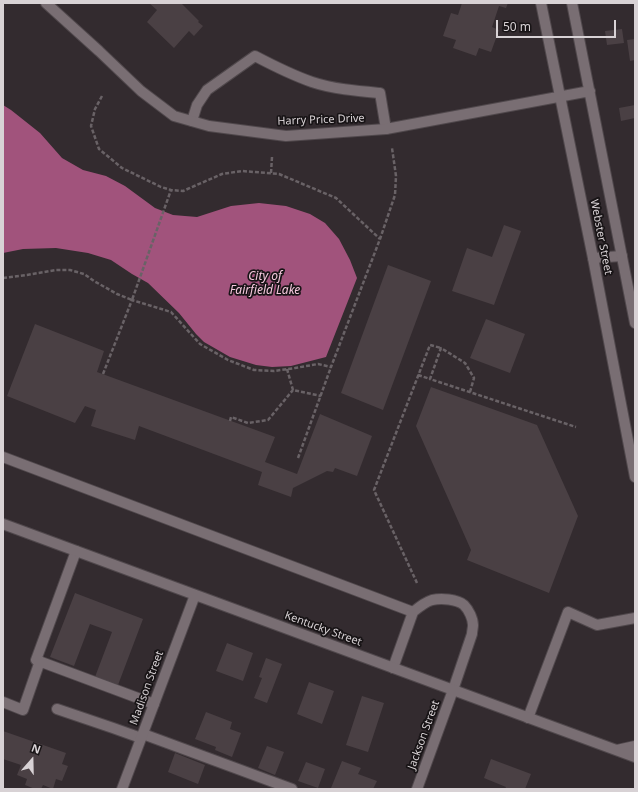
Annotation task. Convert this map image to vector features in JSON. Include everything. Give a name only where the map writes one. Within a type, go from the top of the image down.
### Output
[{"type":"street","name":"Harry Price Drive","points":[[46,3],[99,51],[141,92],[174,116],[209,126],[286,136],[386,129],[590,91]]},
{"type":"street","name":"Webster Street","points":[[542,3],[635,477]]},
{"type":"street","name":"Webster Street","points":[[572,3],[635,323]]},
{"type":"street","points":[[192,121],[197,105],[207,90],[255,56],[286,72],[313,82],[350,91],[380,93],[386,129]]},
{"type":"street","points":[[593,258],[622,256]]},
{"type":"street","points":[[3,457],[413,612],[393,668]]},
{"type":"street","name":"Kentucky Street","points":[[3,524],[635,757]]},
{"type":"street","points":[[76,550],[36,660],[154,704]]},
{"type":"street","name":"Madison Street","points":[[122,789],[195,595]]},
{"type":"street","name":"Jackson Street","points":[[413,612],[430,600],[441,598],[455,601],[465,606],[471,615],[473,625],[472,634],[418,789]]},
{"type":"street","points":[[528,718],[568,612],[597,625],[635,618]]},
{"type":"street","points":[[3,702],[22,710],[40,661]]},
{"type":"street","points":[[57,709],[142,736],[292,789]]},
{"type":"street","points":[[617,750],[635,746]]},
{"type":"path","points":[[102,96],[95,108],[91,126],[99,149],[122,168],[160,187],[182,191],[222,174],[242,170],[279,174],[336,198],[380,239]]},
{"type":"path","points":[[298,458],[395,195],[396,176],[392,148]]},
{"type":"path","points":[[271,173],[272,157]]},
{"type":"path","points":[[103,374],[172,190]]},
{"type":"path","points":[[3,278],[27,276],[56,270],[70,270],[84,274],[117,294],[172,312],[200,344],[228,360],[254,370],[274,371],[318,364],[331,367]]},
{"type":"path","points":[[417,583],[374,490],[430,344],[441,348],[465,363],[474,378],[470,392]]},
{"type":"path","points":[[430,379],[441,348]]},
{"type":"path","points":[[287,369],[293,390]]},
{"type":"path","points":[[418,375],[576,427]]},
{"type":"path","points":[[293,390],[321,396]]},
{"type":"path","points":[[230,421],[231,417],[248,423],[268,420],[293,390]]},
{"type":"water","name":"City of Fairfield Lake","points":[[3,105],[40,133],[62,158],[83,170],[106,176],[125,186],[155,208],[173,215],[197,217],[231,206],[259,203],[286,206],[310,214],[325,223],[339,239],[357,278],[326,357],[291,366],[272,367],[256,365],[230,357],[204,342],[179,313],[148,283],[111,260],[88,253],[56,248],[23,249],[3,253]]},
{"type":"building","points":[[149,3],[181,3],[203,26],[194,36],[189,31],[174,48],[147,22],[157,10]]},
{"type":"building","points":[[462,3],[508,3],[506,8],[499,6],[492,27],[499,30],[491,52],[479,48],[476,56],[453,48],[456,40],[443,36],[451,13],[458,15]]},
{"type":"building","points":[[622,29],[624,43],[607,45],[605,31]]},
{"type":"building","points":[[635,39],[635,60],[630,61],[627,40]]},
{"type":"building","points":[[635,105],[635,118],[621,121],[619,108]]},
{"type":"building","points":[[504,225],[521,231],[494,305],[452,291],[467,248],[492,257]]},
{"type":"building","points":[[388,265],[431,281],[383,410],[341,393]]},
{"type":"building","points":[[486,319],[525,334],[510,373],[470,358]]},
{"type":"building","points":[[35,324],[104,351],[97,372],[275,437],[265,462],[297,474],[320,414],[372,436],[357,476],[335,468],[333,472],[327,471],[293,488],[291,497],[258,485],[262,472],[139,426],[135,440],[91,426],[96,410],[85,406],[75,423],[7,396]]},
{"type":"building","points":[[431,387],[537,425],[578,516],[549,593],[467,560],[471,550],[416,426]]},
{"type":"building","points":[[75,593],[143,619],[118,685],[95,677],[112,632],[90,624],[74,666],[50,657]]},
{"type":"building","points":[[227,643],[253,653],[243,681],[216,671]]},
{"type":"building","points":[[266,658],[282,664],[267,703],[254,698],[262,678],[259,677]]},
{"type":"building","points":[[309,682],[334,691],[322,724],[297,714]]},
{"type":"building","points":[[362,696],[384,703],[368,752],[346,745]]},
{"type":"building","points":[[206,712],[232,722],[230,729],[241,733],[232,757],[215,750],[216,747],[195,739]]},
{"type":"building","points":[[3,731],[66,753],[62,764],[68,766],[62,781],[56,779],[53,789],[43,785],[41,789],[35,789],[25,785],[27,779],[17,775],[21,765],[3,759]]},
{"type":"building","points":[[267,746],[284,752],[275,775],[258,768]]},
{"type":"building","points":[[175,753],[205,765],[198,784],[168,772]]},
{"type":"building","points":[[491,759],[531,774],[525,789],[505,789],[506,787],[484,778]]},
{"type":"building","points":[[342,761],[361,768],[358,774],[377,781],[373,789],[331,788]]},
{"type":"building","points":[[306,762],[325,769],[318,788],[298,781]]}]
